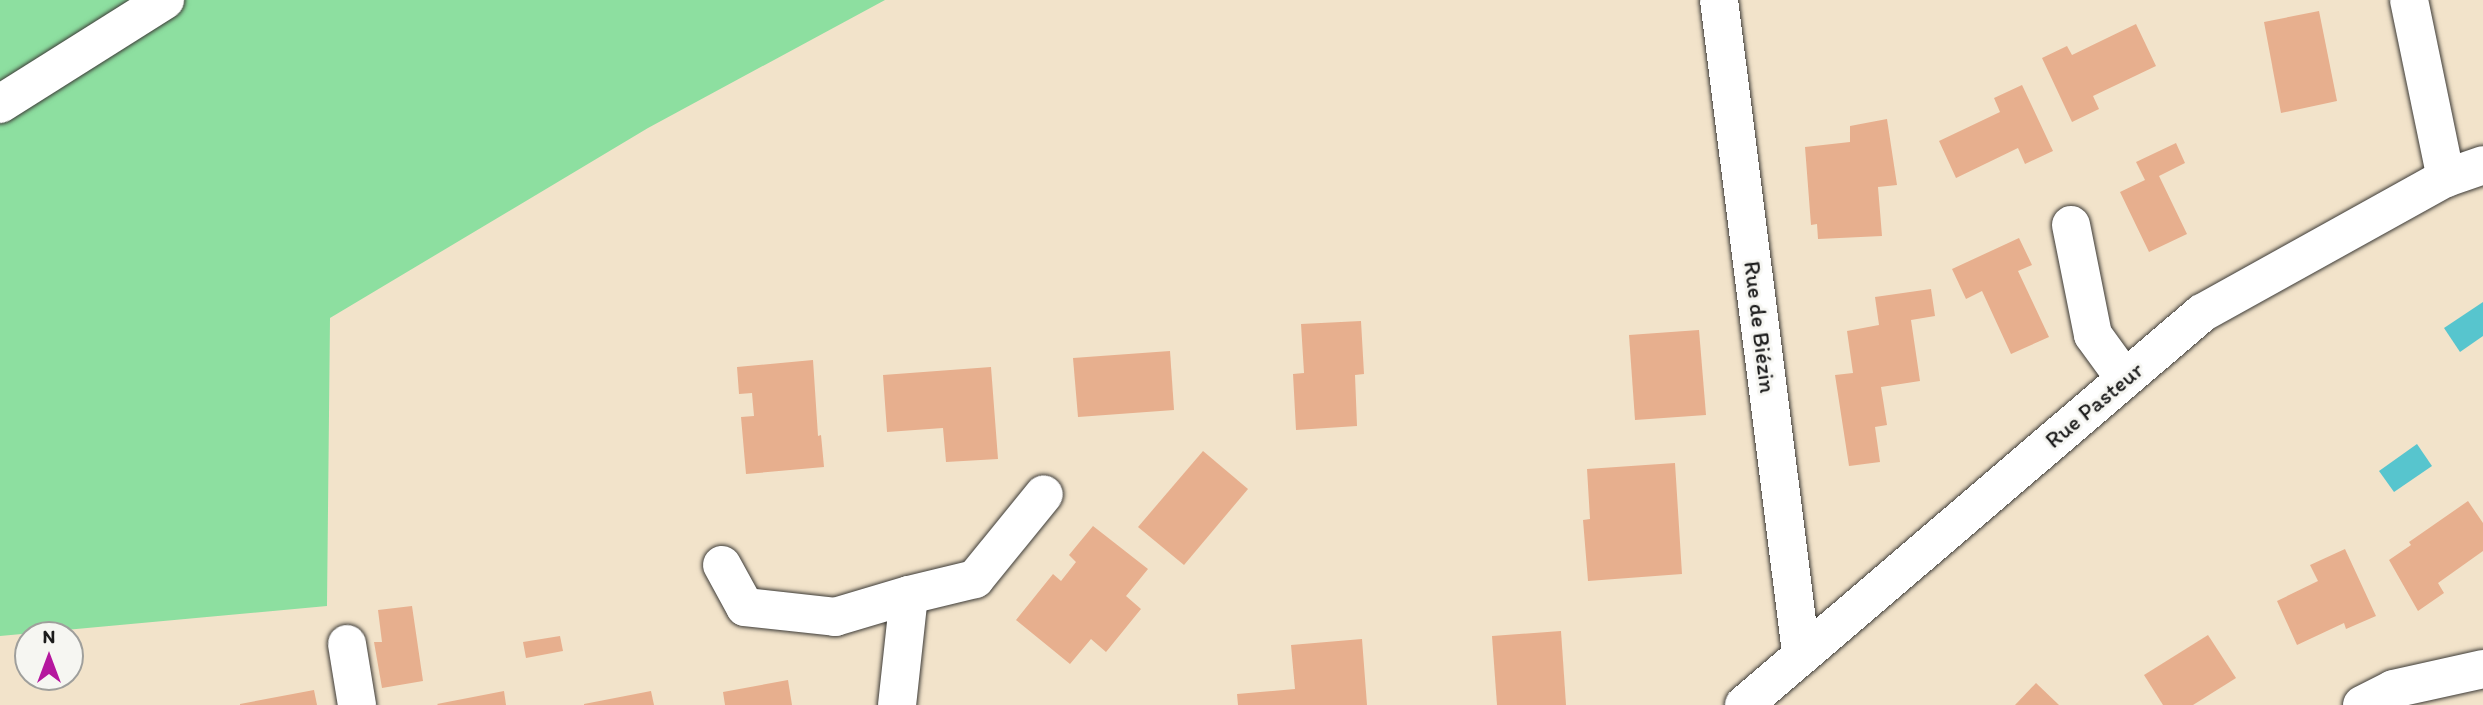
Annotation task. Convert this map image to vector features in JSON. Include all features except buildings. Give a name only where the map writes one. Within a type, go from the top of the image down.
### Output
[{"type":"street","points":[[0,104],[165,0]]},
{"type":"street","name":"Rue de Biézin","points":[[1719,0],[1801,653]]},
{"type":"street","points":[[2409,0],[2446,178]]},
{"type":"street","name":"Rue Pasteur","points":[[1744,705],[1801,653],[2202,313],[2446,178],[2483,165]]},
{"type":"street","points":[[2071,225],[2092,335],[2124,379]]},
{"type":"street","points":[[722,565],[745,607],[835,617],[975,579],[1044,494]]},
{"type":"street","points":[[897,705],[909,595]]},
{"type":"street","points":[[346,644],[357,705]]},
{"type":"street","points":[[2362,705],[2393,689],[2483,669]]},
{"type":"green space","points":[[0,0],[885,0],[648,128],[330,318],[327,606],[84,628],[84,621],[14,621],[14,635],[0,636]]},
{"type":"water","points":[[2483,302],[2483,336],[2460,352],[2444,328]]},
{"type":"water","points":[[2417,444],[2432,466],[2394,492],[2379,471]]}]
